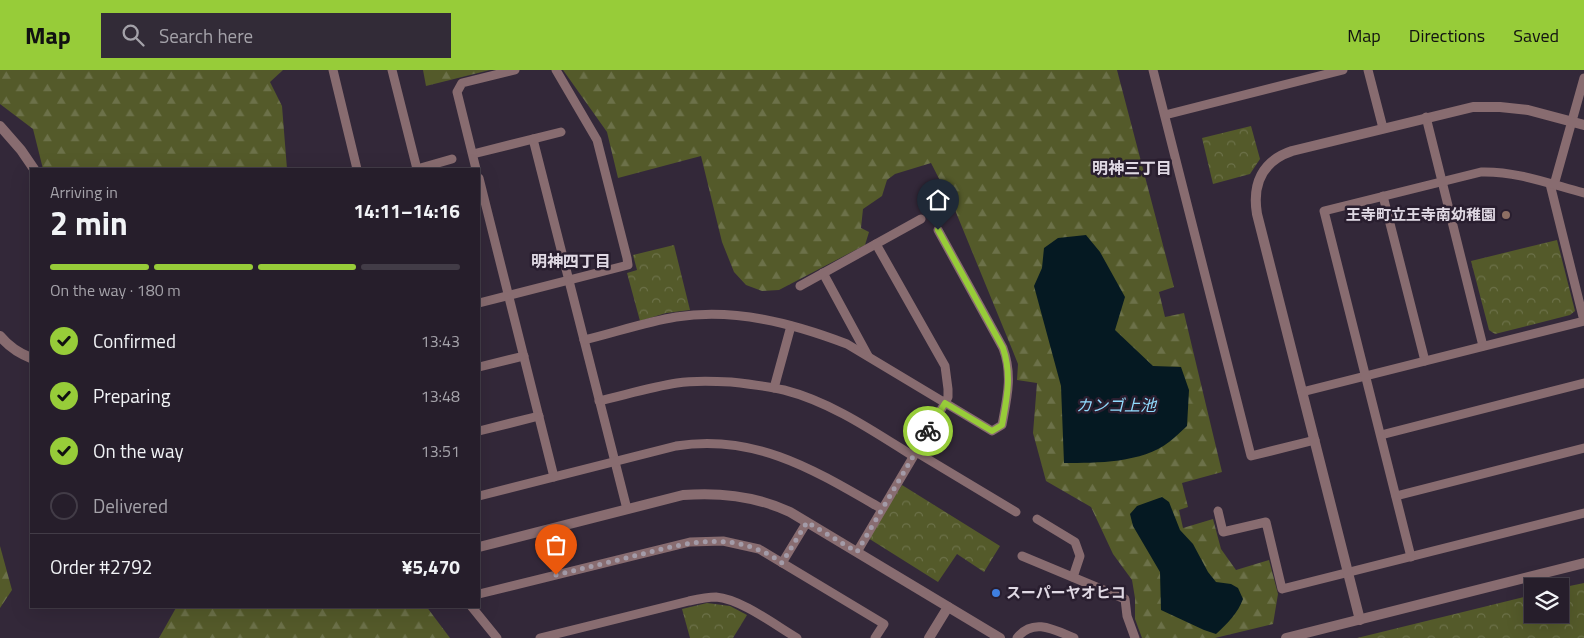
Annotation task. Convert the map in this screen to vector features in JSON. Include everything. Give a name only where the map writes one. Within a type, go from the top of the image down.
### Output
[{"type":"street","points":[[333,70],[357,168]]},
{"type":"street","points":[[392,70],[417,168]]},
{"type":"street","points":[[476,168],[457,92],[462,84],[515,70]]},
{"type":"street","points":[[480,303],[628,265],[597,140],[556,70]]},
{"type":"street","points":[[1153,70],[1250,456],[1315,440]]},
{"type":"street","points":[[1165,115],[1344,70]]},
{"type":"street","points":[[1368,70],[1383,128]]},
{"type":"street","points":[[1302,392],[1584,321],[1552,184],[1584,78]]},
{"type":"street","points":[[1360,620],[1257,214],[1255,198],[1259,182],[1272,160],[1285,153],[1473,106],[1500,106],[1528,110],[1584,125]]},
{"type":"street","points":[[1426,117],[1484,346]]},
{"type":"street","points":[[0,126],[21,150],[33,168]]},
{"type":"street","points":[[473,154],[561,132]]},
{"type":"street","points":[[533,139],[627,509]]},
{"type":"street","points":[[420,168],[452,159]]},
{"type":"street","points":[[1411,557],[1324,211],[1470,174],[1492,172],[1520,175],[1584,193]]},
{"type":"street","points":[[480,182],[554,477]]},
{"type":"street","points":[[1383,196],[1425,361]]},
{"type":"street","points":[[800,286],[921,219]]},
{"type":"street","points":[[584,340],[662,320],[688,316],[745,316],[791,326],[847,344],[992,431],[1002,425],[1009,376],[1006,358],[1003,348],[938,230]]},
{"type":"street","points":[[857,552],[948,397],[945,366],[876,244]]},
{"type":"street","points":[[823,273],[868,356]]},
{"type":"street","points":[[774,388],[791,326]]},
{"type":"street","points":[[0,336],[8,346],[30,358]]},
{"type":"street","points":[[480,367],[524,356]]},
{"type":"street","points":[[599,401],[661,386],[696,381],[736,382],[786,390],[845,414],[1016,512]]},
{"type":"street","points":[[1381,435],[1584,383]]},
{"type":"street","points":[[480,431],[539,416]]},
{"type":"street","points":[[480,496],[689,444],[704,443],[743,446],[776,454],[806,466],[882,510]]},
{"type":"street","points":[[1396,496],[1584,448]]},
{"type":"street","points":[[480,547],[683,495],[723,494],[763,501],[807,522],[1000,638]]},
{"type":"street","points":[[1218,511],[1223,532],[1266,522],[1282,589],[1584,513]]},
{"type":"street","points":[[1037,520],[1075,542],[1080,556],[1073,577]]},
{"type":"street","points":[[782,563],[807,522]]},
{"type":"street","points":[[480,594],[677,545],[702,541],[722,541],[746,545],[759,550],[884,624],[875,638]]},
{"type":"street","points":[[1022,556],[1125,599],[1127,616],[1135,638]]},
{"type":"street","points":[[1286,638],[1584,563]]},
{"type":"street","points":[[540,638],[700,598],[717,597],[744,606],[797,638]]},
{"type":"street","points":[[929,638],[948,606]]},
{"type":"street","points":[[473,608],[497,638]]},
{"type":"street","points":[[1017,638],[1030,628],[1039,626],[1045,626],[1074,638]]},
{"type":"green space","points":[[0,70],[283,70],[270,82],[282,106],[287,168],[43,168],[33,129],[0,104]]},
{"type":"green space","points":[[423,70],[490,70],[426,86]]},
{"type":"green space","points":[[563,70],[1117,70],[1174,287],[1159,292],[1165,317],[1184,313],[1222,472],[1182,483],[1188,507],[1179,510],[1183,528],[1213,519],[1221,549],[1236,570],[1269,560],[1278,594],[1273,624],[1215,638],[1142,638],[1135,619],[1135,598],[1132,580],[1113,554],[1091,507],[1046,481],[1033,433],[1037,383],[1017,380],[1018,364],[955,210],[931,163],[895,174],[887,180],[882,196],[863,209],[861,228],[869,232],[865,245],[779,290],[762,291],[746,285],[734,272],[722,242],[701,156],[618,178],[607,132]]},
{"type":"green space","points":[[1251,126],[1260,159],[1250,174],[1213,184],[1202,138]]},
{"type":"green space","points":[[1557,240],[1575,311],[1570,315],[1495,334],[1489,330],[1471,261]]},
{"type":"green space","points":[[674,245],[690,310],[666,313],[640,321],[627,273],[637,270],[633,255]]},
{"type":"green space","points":[[902,485],[1000,546],[984,572],[957,554],[938,582],[868,538]]},
{"type":"green space","points":[[0,546],[12,590],[0,608]]},
{"type":"green space","points":[[1584,583],[1584,638],[1357,638],[1524,597],[1524,623],[1569,623],[1569,586]]},
{"type":"green space","points":[[707,603],[730,606],[747,615],[733,638],[690,638],[682,609]]},
{"type":"green space","points":[[176,608],[428,608],[450,638],[159,638]]},
{"type":"water","name":"カンゴ上池","points":[[1086,235],[1100,252],[1125,297],[1115,330],[1153,366],[1181,367],[1189,390],[1187,426],[1158,449],[1133,458],[1091,463],[1064,463],[1061,386],[1034,286],[1042,268],[1044,248],[1058,238]]},
{"type":"water","points":[[1162,497],[1169,502],[1180,530],[1193,544],[1208,572],[1216,582],[1231,584],[1238,588],[1243,599],[1235,614],[1216,634],[1161,610],[1160,572],[1133,526],[1130,514],[1137,506]]},
{"type":"way so far","points":[[556,575],[677,545],[702,541],[722,541],[746,545],[770,555],[782,563],[807,522],[857,552],[928,431]]},
{"type":"place","name":"王寺町立王寺南幼稚園","points":[[1506,215]]},
{"type":"place","name":"スーパーヤオヒコ","points":[[996,593]]},
{"type":"district","name":"明神三丁目","points":[[1132,168]]},
{"type":"district","name":"明神四丁目","points":[[571,261]]},
{"type":"route","points":[[928,431],[945,403],[992,431],[1002,425],[1009,376],[1003,348],[938,230]]}]
